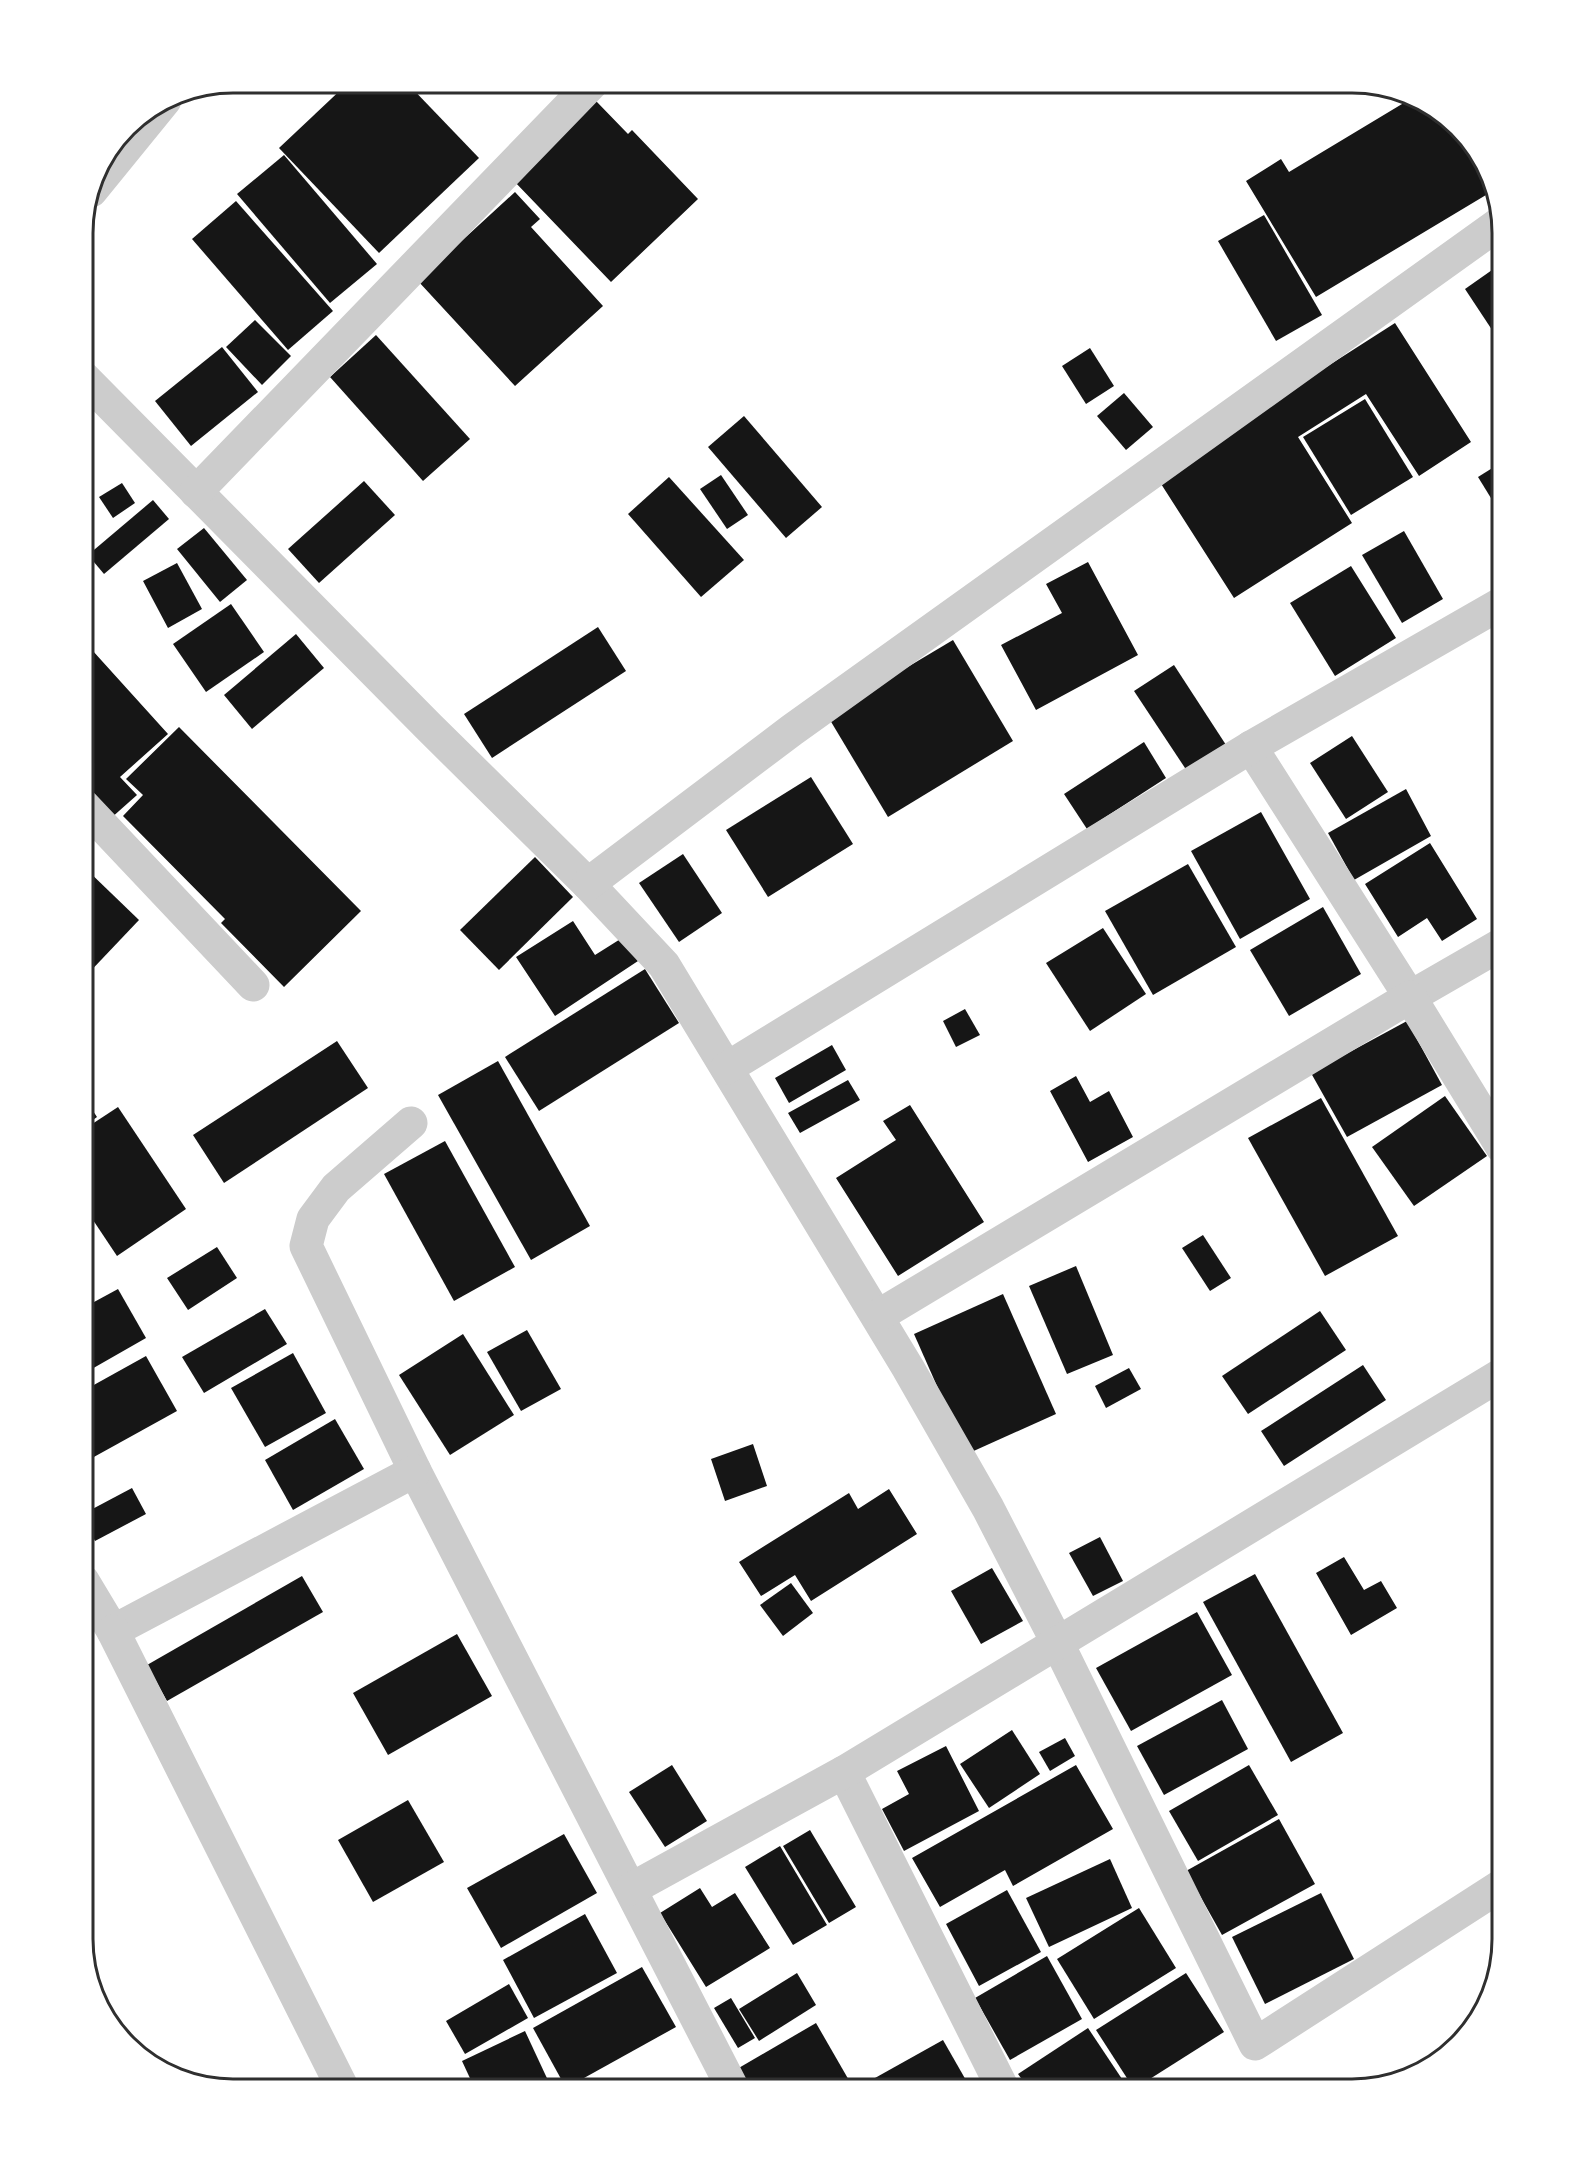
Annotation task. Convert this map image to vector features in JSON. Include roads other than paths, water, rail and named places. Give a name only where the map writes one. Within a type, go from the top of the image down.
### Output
[{"type":"street","points":[[196,492],[582,93]]},
{"type":"street","points":[[107,172],[145,125]]},
{"type":"street","points":[[588,884],[792,730],[1492,229]]},
{"type":"street","points":[[93,387],[429,728],[588,884],[664,964],[878,1317],[988,1508],[1058,1644],[1255,2044],[1492,1892]]},
{"type":"street","points":[[727,1068],[1251,747],[1492,609]]},
{"type":"street","points":[[1251,747],[1492,1129]]},
{"type":"street","points":[[93,816],[253,985]]},
{"type":"street","points":[[878,1317],[1410,997],[1492,950]]},
{"type":"street","points":[[411,1123],[336,1188],[313,1219],[306,1246],[415,1471],[728,2079]]},
{"type":"street","points":[[632,1889],[844,1772],[1492,1381]]},
{"type":"street","points":[[113,1631],[415,1471]]},
{"type":"street","points":[[93,1599],[113,1631],[339,2079]]},
{"type":"street","points":[[844,1772],[998,2079]]}]
